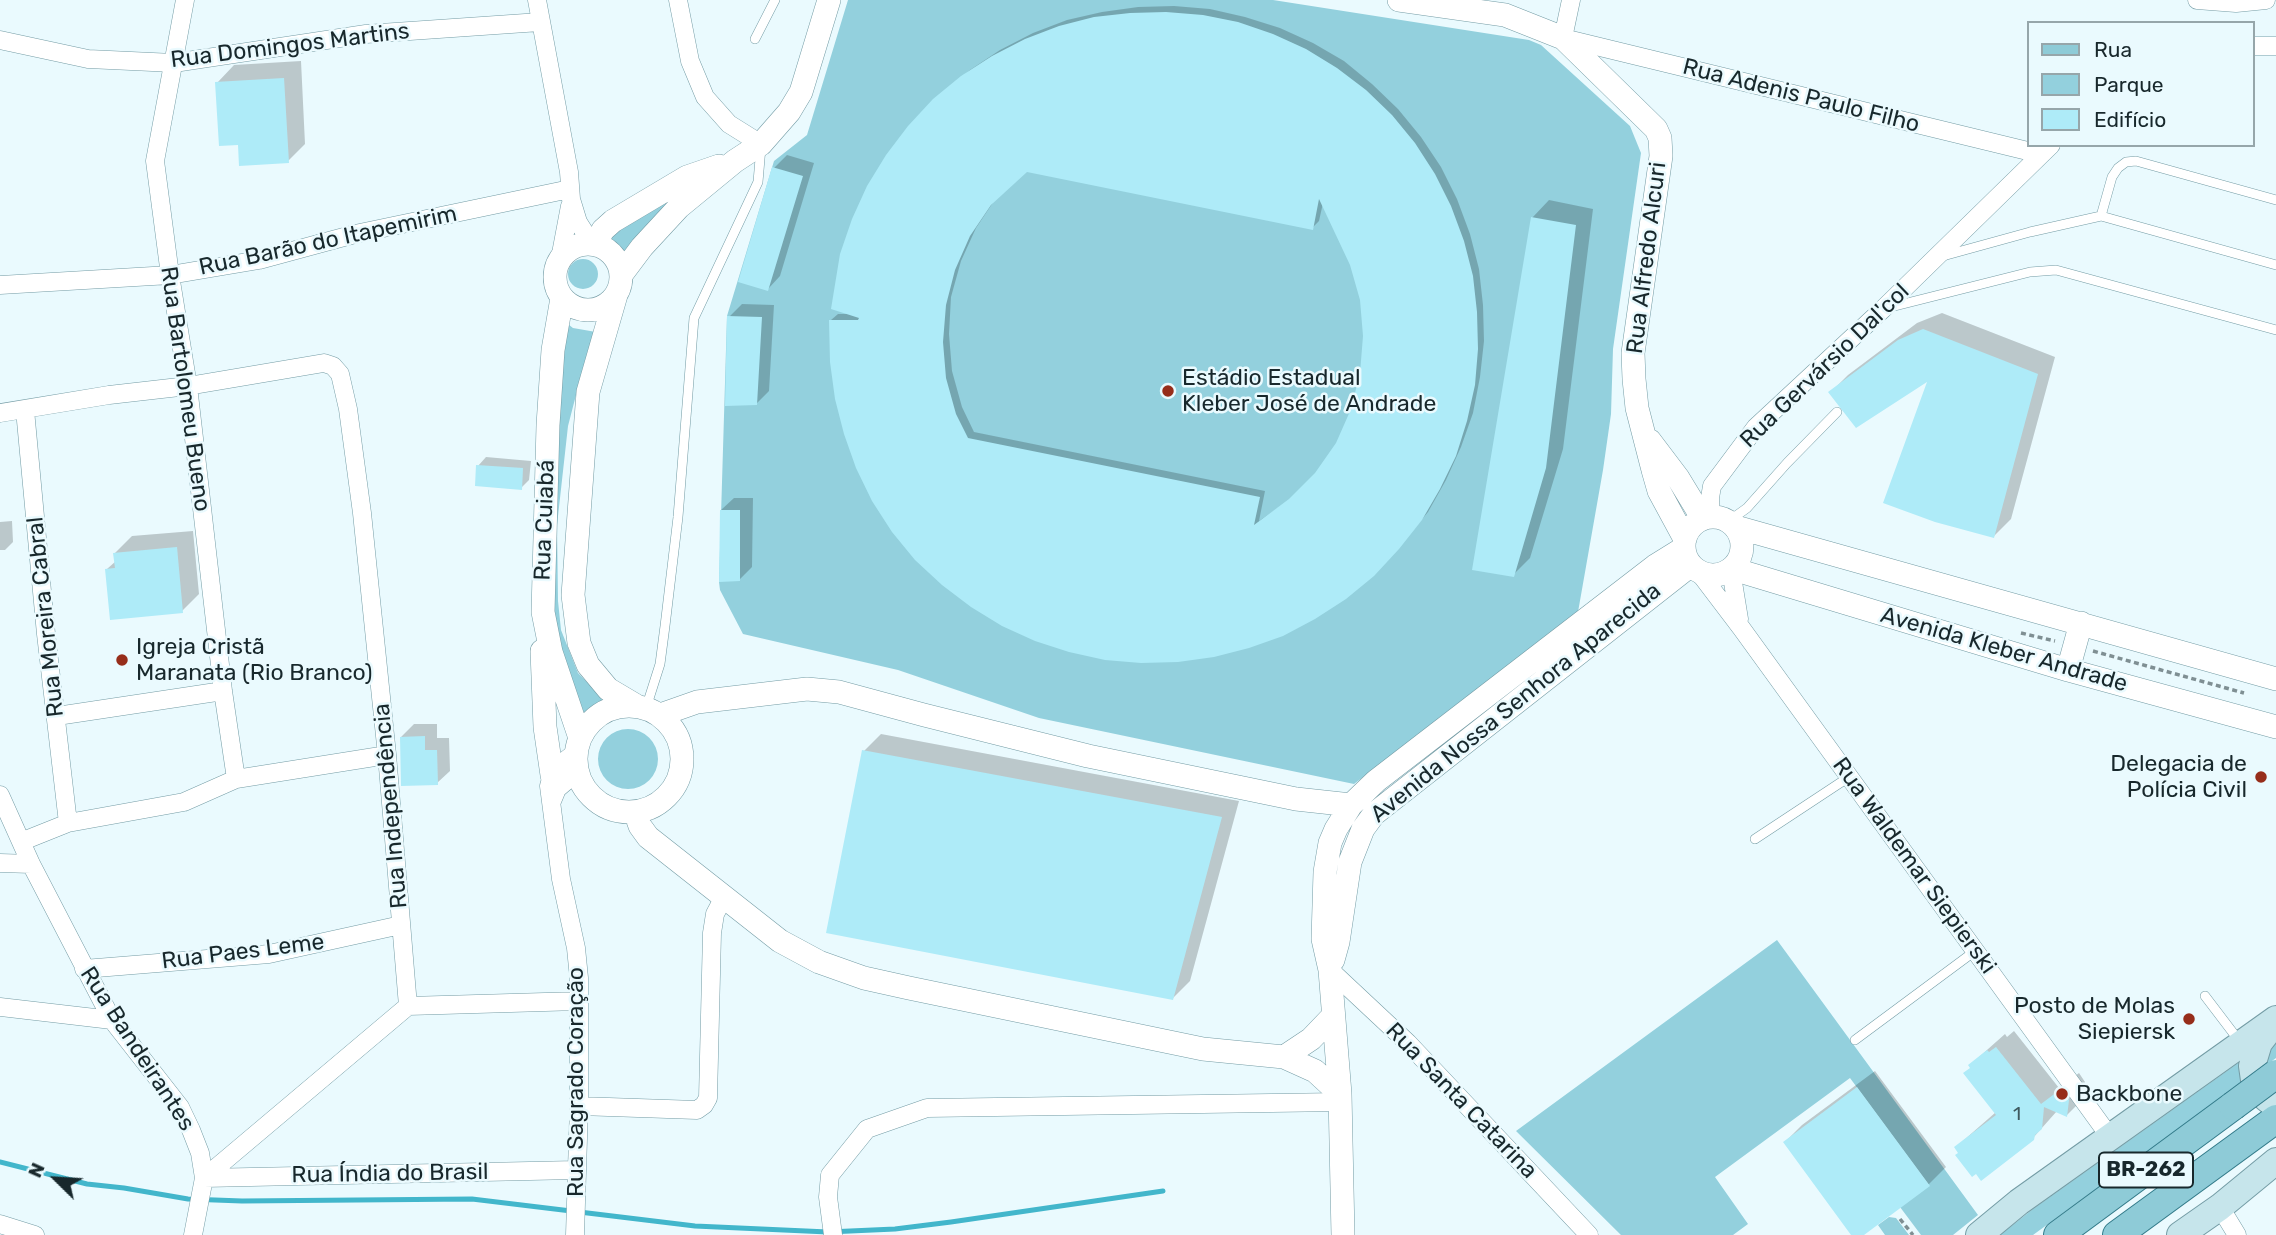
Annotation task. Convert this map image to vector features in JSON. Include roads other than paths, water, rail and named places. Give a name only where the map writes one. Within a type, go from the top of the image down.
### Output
[{"type":"main road","name":"BR-262","points":[[1979,1235],[2019,1202],[2276,1020]]},
{"type":"main road","points":[[2276,1020],[2259,1043],[2252,1066],[2254,1080],[2266,1098],[2276,1106]]},
{"type":"main road","name":"BR-262","points":[[2058,1235],[2276,1074]]},
{"type":"main road","name":"BR-262","points":[[2117,1235],[2266,1126]]},
{"type":"main road","name":"BR-262","points":[[2180,1235],[2274,1164]]},
{"type":"street","name":"Rua Bartolomeu Bueno","points":[[185,0],[155,161],[188,386],[223,691],[236,779]]},
{"type":"street","points":[[537,0],[571,194],[578,222],[594,244]]},
{"type":"street","points":[[678,0],[690,61],[705,97],[729,124],[761,144]]},
{"type":"street","points":[[571,194],[555,278],[562,298],[579,309],[590,310],[608,303],[642,247],[670,217],[702,187],[761,144],[781,122],[800,92],[829,0]]},
{"type":"street","points":[[1399,0],[1505,15],[1563,38],[1571,0]]},
{"type":"street","points":[[2197,0],[2266,0]]},
{"type":"street","name":"Rua Domingos Martins","points":[[0,40],[88,59],[174,63],[366,34],[540,22]]},
{"type":"street","name":"Rua Adenis Paulo Filho","points":[[1563,38],[2028,146]]},
{"type":"street","name":"Rua Alfredo Alcuri","points":[[1563,38],[1656,130],[1660,138],[1659,169],[1633,354],[1637,408],[1660,491],[1689,556]]},
{"type":"street","points":[[2255,46],[2276,46]]},
{"type":"street","name":"Rua Gervársio Dal'col","points":[[1720,521],[1710,498],[1712,486],[1756,427],[1883,309],[2046,150]]},
{"type":"street","points":[[594,244],[614,220],[687,177],[735,161]]},
{"type":"street","name":"Rua Barão do Itapemirim","points":[[0,285],[170,275],[259,260],[355,234],[571,194]]},
{"type":"street","points":[[560,259],[571,248],[585,243],[594,244],[613,255],[619,264],[618,285]]},
{"type":"street","name":"Rua Cuiabá","points":[[618,285],[588,392],[573,595],[579,643],[588,665],[608,689],[647,710]]},
{"type":"street","name":"Rua Cuiabá","points":[[562,298],[553,351],[548,425],[543,612],[577,754]]},
{"type":"street","name":"Rua Independência","points":[[0,413],[324,363],[333,366],[340,374],[348,410],[362,513],[387,755],[408,1006]]},
{"type":"street","name":"Rua Moreira Cabral","points":[[25,410],[46,634],[68,823]]},
{"type":"street","name":"Rua Alfredo Alcuri","points":[[1644,433],[1678,478],[1720,521]]},
{"type":"street","points":[[1720,521],[1741,535],[1742,553],[1732,569],[1714,576],[1689,556],[1689,530],[1720,521]]},
{"type":"street","name":"Avenida Kleber Andrade","points":[[1720,521],[2276,679]]},
{"type":"street","name":"Rua Waldemar Siepierski","points":[[1689,556],[2110,1137]]},
{"type":"street","name":"Avenida Nossa Senhora Aparecida","points":[[1330,970],[1323,939],[1325,872],[1330,843],[1351,805],[1376,781],[1654,566],[1689,556]]},
{"type":"street","name":"Avenida Nossa Senhora Aparecida","points":[[1330,970],[1338,942],[1350,862],[1363,829],[1374,814],[1689,556]]},
{"type":"street","name":"Avenida Kleber Andrade","points":[[1732,569],[2068,670],[2276,727]]},
{"type":"street","name":"Rua Waldemar Siepierski","points":[[1732,569],[1734,600],[1742,629]]},
{"type":"street","points":[[543,612],[545,727],[552,775]]},
{"type":"street","points":[[2068,670],[2081,623]]},
{"type":"street","points":[[551,805],[577,754],[589,723],[602,713],[618,706],[647,710],[675,708],[710,700],[807,689],[839,692],[1088,756],[1296,799],[1351,805]]},
{"type":"street","points":[[57,716],[223,691]]},
{"type":"street","points":[[577,754],[583,787],[598,803],[619,812],[635,812],[664,800],[681,772],[682,756],[672,726],[647,710]]},
{"type":"street","points":[[552,775],[558,766],[577,754]]},
{"type":"street","points":[[23,841],[68,823],[184,802],[236,779],[387,755]]},
{"type":"street","name":"Rua Sagrado Coração","points":[[552,775],[551,805],[561,879],[576,948],[579,1001],[575,1235]]},
{"type":"street","name":"Rua Bandeirantes","points":[[0,795],[23,841],[31,864],[112,1020],[180,1107],[200,1153],[204,1178],[193,1235]]},
{"type":"street","points":[[635,812],[648,837],[780,941],[819,962],[863,978],[1203,1049],[1284,1057],[1315,1071],[1340,1098]]},
{"type":"street","points":[[0,863],[31,864]]},
{"type":"street","points":[[579,1106],[697,1110],[704,1105],[708,1098],[712,933],[715,914],[724,897]]},
{"type":"street","name":"Rua Paes Leme","points":[[84,969],[269,954],[401,925]]},
{"type":"street","points":[[1330,970],[1340,1098],[1343,1235]]},
{"type":"street","name":"Rua Santa Catarina","points":[[1330,970],[1408,1043],[1588,1235]]},
{"type":"street","points":[[204,1178],[408,1006],[579,1001]]},
{"type":"street","points":[[0,1007],[112,1020]]},
{"type":"street","points":[[1284,1057],[1311,1039],[1333,1016]]},
{"type":"street","points":[[833,1235],[828,1197],[830,1175],[867,1129],[927,1108],[1340,1098]]},
{"type":"street","name":"Rua Índia do Brasil","points":[[204,1178],[576,1170]]},
{"type":"street","points":[[2220,1207],[2237,1235]]},
{"type":"street","points":[[0,1224],[35,1235]]},
{"type":"lane","points":[[755,39],[775,0]]},
{"type":"lane","points":[[647,710],[660,664],[665,626],[678,517],[694,318],[758,182],[761,144]]},
{"type":"lane","points":[[2276,200],[2136,161],[2126,162],[2112,177],[2101,216],[2276,265]]},
{"type":"lane","name":"Rua Gervársio Dal'col","points":[[1935,259],[2030,232],[2101,216]]},
{"type":"lane","points":[[1883,309],[2030,272],[2056,270],[2276,330]]},
{"type":"lane","points":[[1720,521],[1747,508],[1837,412]]},
{"type":"lane","points":[[1755,839],[1849,777]]},
{"type":"lane","points":[[1855,1040],[1976,951]]},
{"type":"lane","points":[[2205,996],[2241,1044]]},
{"type":"waterway","points":[[0,1162],[87,1184],[188,1199],[472,1199],[695,1226],[828,1232],[895,1229],[1163,1191]]},
{"type":"place","name":"Estádio Estadual Kleber José de Andrade","points":[[1168,391]]},
{"type":"place","name":"Igreja Cristã Maranata (Rio Branco)","points":[[122,660]]},
{"type":"place","name":"Delegacia de Polícia Civil","points":[[2261,777]]},
{"type":"place","name":"Posto de Molas Siepiersk","points":[[2189,1019]]},
{"type":"place","name":"Backbone","points":[[2062,1094]]}]
